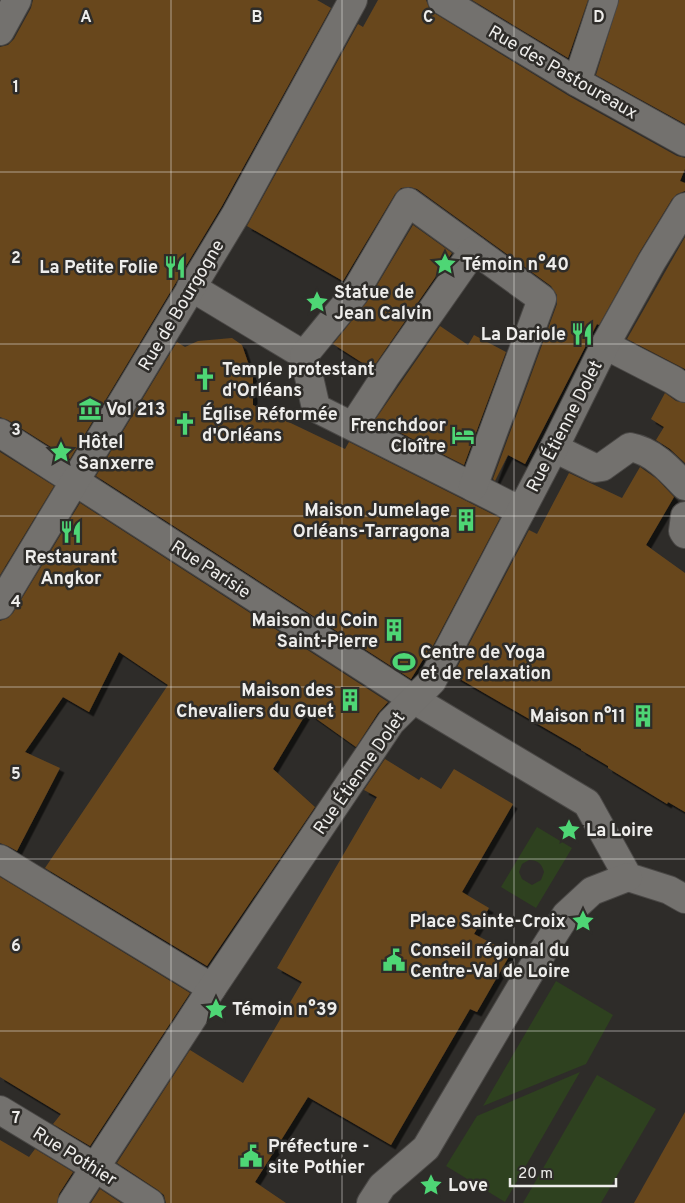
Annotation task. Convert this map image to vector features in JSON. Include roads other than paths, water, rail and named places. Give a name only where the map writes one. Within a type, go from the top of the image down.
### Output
[{"type":"street","points":[[0,31],[17,0]]},
{"type":"street","name":"Rue de Bourgogne","points":[[0,605],[260,173],[353,0]]},
{"type":"street","name":"Rue des Pastoureaux","points":[[442,0],[577,82],[685,142]]},
{"type":"street","points":[[577,82],[604,0]]},
{"type":"street","points":[[304,355],[354,294],[408,202],[542,299],[474,487]]},
{"type":"street","name":"Rue Étienne Dolet","points":[[72,1203],[212,988],[391,722],[432,681],[554,448],[605,345],[685,207]]},
{"type":"street","points":[[353,426],[474,250]]},
{"type":"street","points":[[191,287],[304,355],[316,408],[521,511]]},
{"type":"street","points":[[605,345],[685,388]]},
{"type":"street","name":"Rue Parisie","points":[[0,433],[413,699],[587,802],[628,877]]},
{"type":"street","points":[[554,448],[594,468],[602,467],[630,447],[637,448],[665,464],[685,486]]},
{"type":"street","points":[[685,516],[683,532],[685,534]]},
{"type":"street","points":[[0,859],[212,988]]},
{"type":"street","points":[[371,1203],[382,1186],[426,1148],[533,967],[566,915],[592,891],[628,877],[669,890],[685,899]]},
{"type":"street","name":"Rue Pothier","points":[[0,1110],[150,1203]]},
{"type":"place","name":"Témoin n°40","points":[[445,264]]},
{"type":"place","name":"La Petite Folie","points":[[175,267]]},
{"type":"place","name":"Statue de Jean Calvin","points":[[317,302]]},
{"type":"place","name":"La Dariole","points":[[582,334]]},
{"type":"place","name":"Temple protestant d'Orléans","points":[[205,379]]},
{"type":"place","name":"Vol 213","points":[[90,409]]},
{"type":"place","name":"Église Réformée d'Orléans","points":[[185,424]]},
{"type":"place","name":"Frenchdoor Cloître","points":[[463,435]]},
{"type":"place","name":"Hôtel Sanxerre","points":[[61,452]]},
{"type":"place","name":"Maison Jumelage Orléans-Tarragona","points":[[466,520]]},
{"type":"place","name":"Restaurant Angkor","points":[[71,532]]},
{"type":"place","name":"Maison du Coin Saint-Pierre","points":[[394,630]]},
{"type":"place","name":"Centre de Yoga et de relaxation","points":[[404,662]]},
{"type":"place","name":"Maison des Chevaliers du Guet","points":[[350,700]]},
{"type":"place","name":"Maison n°11","points":[[643,716]]},
{"type":"place","name":"La Loire","points":[[569,830]]},
{"type":"place","name":"Place Sainte-Croix","points":[[583,921]]},
{"type":"place","name":"Conseil régional du Centre-Val de Loire","points":[[394,960]]},
{"type":"place","name":"Témoin n°39","points":[[216,1009]]},
{"type":"place","name":"Préfecture - site Pothier","points":[[251,1156]]},
{"type":"place","name":"Love","points":[[431,1185]]}]
